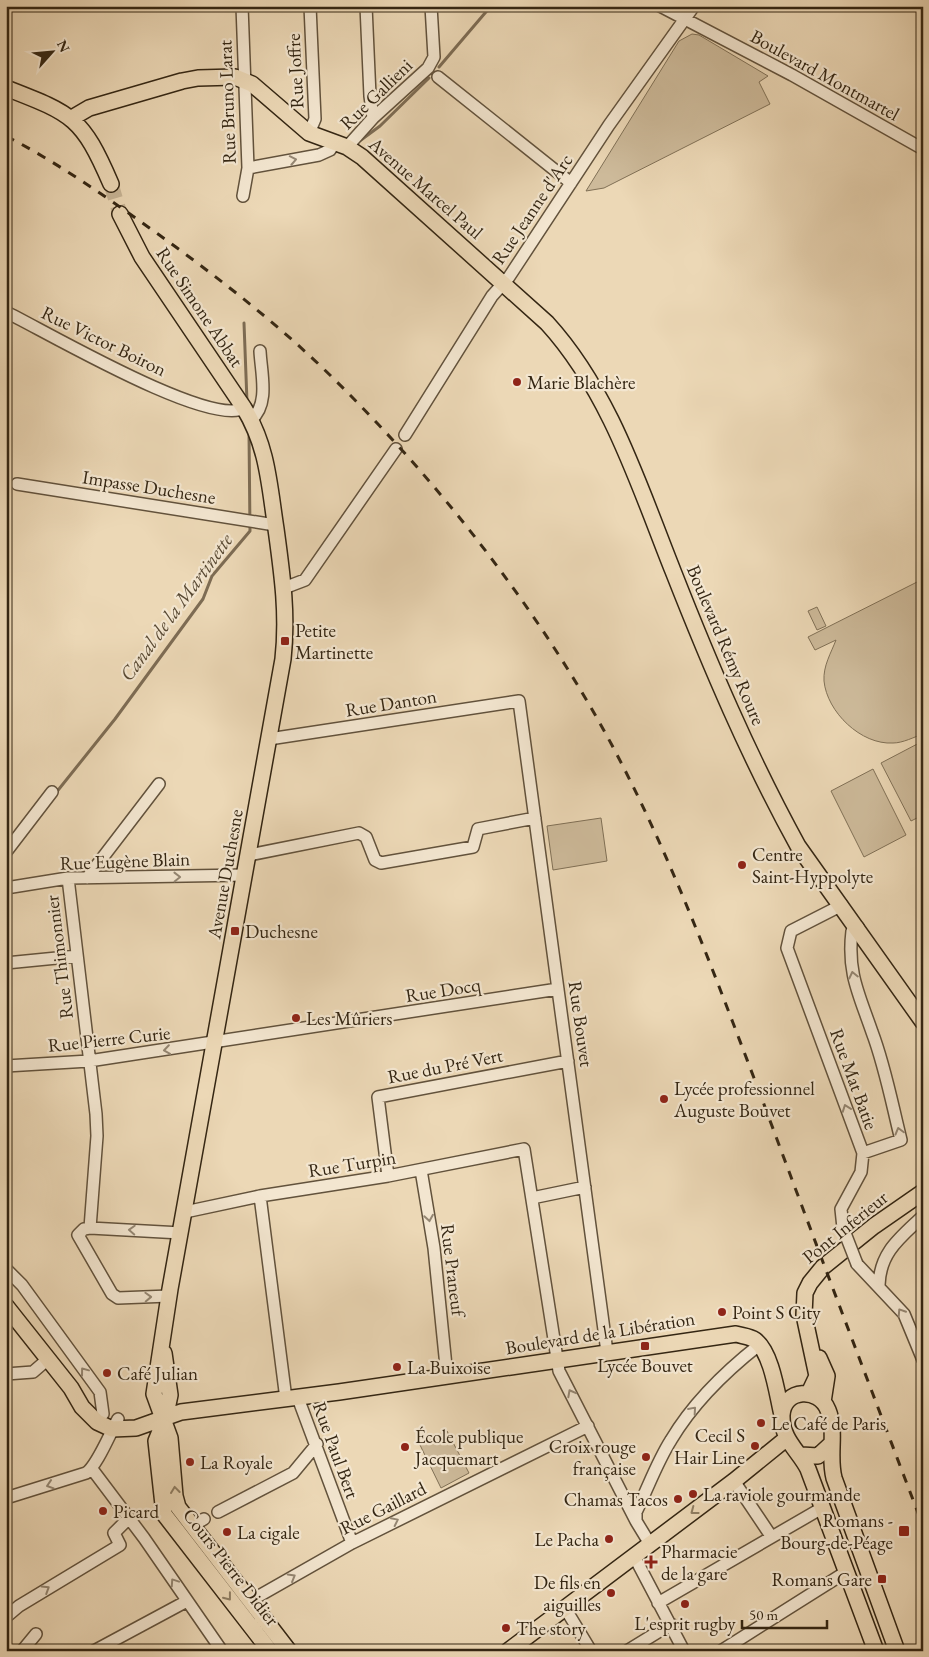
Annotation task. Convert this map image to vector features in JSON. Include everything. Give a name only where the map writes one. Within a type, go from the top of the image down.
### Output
[{"type":"main road","name":"Avenue Marcel Paul","points":[[72,118],[89,108],[198,78],[225,77],[245,80],[260,90],[309,133],[362,158],[503,283]]},
{"type":"main road","points":[[6,88],[51,106],[72,118],[83,129],[97,152],[110,184]]},
{"type":"main road","name":"Rue Simone Abbat","points":[[120,214],[142,257],[247,414]]},
{"type":"main road","name":"Boulevard Rémy Roure","points":[[503,283],[548,323],[564,341],[598,398],[625,451],[717,681],[769,792],[798,846],[858,927],[923,1022]]},
{"type":"main road","name":"Avenue Duchesne","points":[[165,1419],[170,1390],[162,1337],[249,854],[285,640],[284,588],[267,462],[247,414]]},
{"type":"main road","name":"Pont Inferieur","points":[[803,1394],[817,1376],[803,1304],[805,1293],[815,1274],[874,1226],[923,1192]]},
{"type":"main road","points":[[6,1306],[71,1388],[82,1407],[97,1422],[115,1424]]},
{"type":"main road","name":"Pont Inferieur","points":[[808,1330],[827,1376],[824,1402]]},
{"type":"main road","name":"Boulevard de la Libération","points":[[115,1424],[165,1419],[181,1412],[447,1376],[715,1336],[736,1334],[748,1337],[759,1345]]},
{"type":"main road","points":[[759,1345],[772,1370],[787,1438],[793,1449],[802,1456],[876,1651]]},
{"type":"main road","points":[[772,1370],[803,1394],[824,1402],[832,1425],[831,1444],[834,1478],[896,1651]]},
{"type":"main road","points":[[71,1388],[115,1424]]},
{"type":"main road","points":[[782,1415],[790,1399],[803,1394]]},
{"type":"main road","name":"Cours Pierre Didier","points":[[165,1419],[170,1438],[175,1496],[178,1508],[198,1523],[250,1601],[289,1651]]},
{"type":"main road","name":"Cours Pierre Didier","points":[[165,1419],[156,1441],[164,1514],[265,1648]]},
{"type":"main road","points":[[508,1651],[734,1481],[787,1438]]},
{"type":"main road","points":[[802,1456],[818,1456],[831,1444]]},
{"type":"main road","points":[[881,1651],[891,1649],[896,1651]]},
{"type":"street","name":"Rue Bruno Larat","points":[[242,6],[248,168],[243,196]]},
{"type":"street","name":"Rue Joffre","points":[[309,133],[315,119],[310,6]]},
{"type":"street","points":[[366,6],[370,96],[373,118]]},
{"type":"street","name":"Rue Gallieni","points":[[248,168],[319,155],[340,146],[373,118],[428,68],[434,58],[431,6]]},
{"type":"street","name":"Boulevard Montmartel","points":[[660,6],[792,75],[923,149]]},
{"type":"street","name":"Rue Jeanne d'Arc","points":[[405,435],[492,296],[503,283],[694,6]]},
{"type":"street","points":[[438,77],[571,183]]},
{"type":"street","name":"Rue Victor Boiron","points":[[6,312],[134,379],[214,410],[247,414]]},
{"type":"street","points":[[247,414],[257,414],[263,403],[260,351]]},
{"type":"street","points":[[284,588],[305,580],[396,450]]},
{"type":"street","name":"Impasse Duchesne","points":[[17,484],[275,525]]},
{"type":"street","name":"Rue Danton","points":[[269,739],[519,700]]},
{"type":"street","name":"Rue Bouvet","points":[[519,700],[607,1352]]},
{"type":"street","points":[[88,878],[159,784]]},
{"type":"street","points":[[6,852],[52,792]]},
{"type":"street","points":[[249,854],[359,833],[366,837],[375,860],[381,863],[473,847],[478,829],[535,818]]},
{"type":"street","name":"Rue Eugène Blain","points":[[6,888],[68,878],[245,875]]},
{"type":"street","name":"Rue Thimonnier","points":[[68,878],[97,1136],[90,1228],[84,1229],[78,1235],[112,1294],[118,1298],[169,1296]]},
{"type":"street","name":"Rue Mat Batie","points":[[842,906],[791,932],[787,948],[863,1153],[861,1172],[841,1209],[843,1228],[857,1264],[879,1285],[904,1314],[919,1341],[923,1360]]},
{"type":"street","points":[[858,927],[852,932],[849,956],[860,1004],[872,1032],[901,1140],[863,1153]]},
{"type":"street","points":[[6,963],[77,956]]},
{"type":"street","name":"Rue Docq","points":[[215,1044],[558,990]]},
{"type":"street","name":"Rue Pierre Curie","points":[[6,1066],[89,1062],[215,1044]]},
{"type":"street","name":"Rue du Pré Vert","points":[[388,1176],[378,1097],[568,1061]]},
{"type":"street","name":"Rue Turpin","points":[[185,1212],[260,1196],[388,1176],[524,1149],[532,1198]]},
{"type":"street","name":"Rue Praneuf","points":[[421,1170],[434,1248],[447,1376]]},
{"type":"street","points":[[585,1187],[532,1198],[556,1359],[559,1371],[636,1521],[650,1544]]},
{"type":"street","name":"Rue Paul Bert","points":[[260,1196],[292,1398],[317,1444],[352,1542]]},
{"type":"street","points":[[879,1285],[880,1267],[889,1250],[923,1216]]},
{"type":"street","points":[[90,1228],[181,1233]]},
{"type":"street","points":[[6,1269],[22,1285],[100,1392],[103,1414]]},
{"type":"street","points":[[636,1521],[636,1512],[670,1441],[719,1380],[759,1345]]},
{"type":"street","points":[[6,1374],[33,1372],[48,1359]]},
{"type":"street","points":[[6,1498],[86,1473],[92,1469],[115,1424]]},
{"type":"street","name":"Rue Gaillard","points":[[250,1601],[352,1542],[588,1426]]},
{"type":"street","points":[[218,1512],[293,1473],[317,1444]]},
{"type":"street","points":[[92,1469],[129,1518],[222,1651]]},
{"type":"street","points":[[734,1481],[771,1536]]},
{"type":"street","points":[[658,1603],[822,1508]]},
{"type":"street","points":[[6,1618],[19,1606],[120,1545],[114,1533],[129,1518]]},
{"type":"street","points":[[634,1556],[684,1651]]},
{"type":"street","points":[[721,1651],[846,1572]]},
{"type":"street","points":[[94,1651],[187,1602]]},
{"type":"street","points":[[565,1608],[591,1651]]},
{"type":"street","points":[[627,1651],[671,1624]]},
{"type":"street","points":[[22,1651],[36,1634]]},
{"type":"shaded area","points":[[692,34],[699,35],[768,76],[759,82],[770,104],[604,188],[586,191],[679,41]]},
{"type":"shaded area","points":[[923,579],[923,734],[893,743],[869,739],[839,715],[827,693],[824,681],[825,670],[836,640],[815,650],[808,637]]},
{"type":"shaded area","points":[[817,607],[826,626],[817,630],[808,611]]},
{"type":"shaded area","points":[[923,741],[923,815],[911,821],[881,763]]},
{"type":"shaded area","points":[[873,769],[906,835],[864,857],[831,791]]},
{"type":"shaded area","points":[[601,818],[607,861],[553,870],[547,826]]},
{"type":"shaded area","points":[[447,1431],[469,1473],[441,1488],[420,1445]]},
{"type":"waterway","name":"Canal de la Martinette","points":[[439,67],[491,6]]},
{"type":"waterway","name":"Canal de la Martinette","points":[[361,140],[380,126],[429,78]]},
{"type":"waterway","name":"Canal de la Martinette","points":[[244,323],[247,402]]},
{"type":"waterway","name":"Canal de la Martinette","points":[[55,794],[115,719],[203,599],[212,576],[250,531],[249,433]]},
{"type":"tunnel","points":[[111,184],[120,214]]},
{"type":"railway","points":[[6,136],[65,170],[158,234],[250,304],[295,342],[376,421],[449,505],[518,594],[579,688],[607,736],[630,780],[671,869],[727,1007],[923,1526]]},
{"type":"place","name":"Marie Blachère","points":[[517,382]]},
{"type":"place","name":"Petite Martinette","points":[[285,641]]},
{"type":"place","name":"Centre Saint-Hyppolyte","points":[[742,865]]},
{"type":"place","name":"Duchesne","points":[[235,931]]},
{"type":"place","name":"Les Mûriers","points":[[296,1018]]},
{"type":"place","name":"Lycée professionnel Auguste Bouvet","points":[[664,1099]]},
{"type":"place","name":"Point S City","points":[[722,1312]]},
{"type":"place","name":"Lycée Bouvet","points":[[645,1346]]},
{"type":"place","name":"La Buixoise","points":[[397,1367]]},
{"type":"place","name":"Café Julian","points":[[107,1373]]},
{"type":"place","name":"Le Café de Paris","points":[[761,1423]]},
{"type":"place","name":"Cecil S Hair Line","points":[[755,1446]]},
{"type":"place","name":"École publique Jacquemart","points":[[405,1447]]},
{"type":"place","name":"Croix rouge française","points":[[646,1457]]},
{"type":"place","name":"La Royale","points":[[190,1462]]},
{"type":"place","name":"La raviole gourmande","points":[[693,1494]]},
{"type":"place","name":"Chamas Tacos","points":[[678,1499]]},
{"type":"place","name":"Picard","points":[[103,1511]]},
{"type":"place","name":"Romans - Bourg-de-Péage","points":[[904,1531]]},
{"type":"place","name":"La cigale","points":[[227,1532]]},
{"type":"place","name":"Le Pacha","points":[[609,1539]]},
{"type":"place","name":"Pharmacie de la gare","points":[[651,1562]]},
{"type":"place","name":"Romans Gare","points":[[882,1579]]},
{"type":"place","name":"De fils en aiguilles","points":[[611,1593]]},
{"type":"place","name":"L'esprit rugby","points":[[685,1604]]},
{"type":"place","name":"The story","points":[[506,1628]]}]
